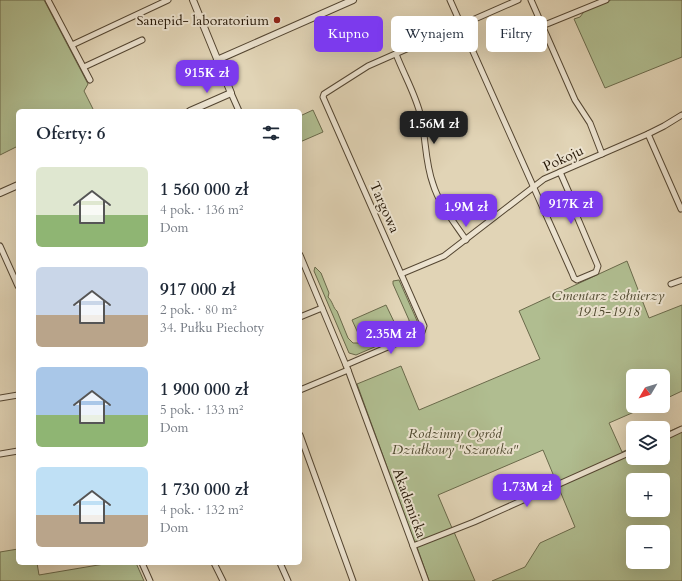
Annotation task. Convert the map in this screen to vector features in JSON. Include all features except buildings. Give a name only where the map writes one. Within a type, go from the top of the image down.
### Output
[{"type":"street","points":[[48,0],[90,80]]},
{"type":"street","points":[[72,45],[168,0]]},
{"type":"street","points":[[193,0],[238,109]]},
{"type":"street","points":[[217,60],[353,0]]},
{"type":"street","points":[[450,0],[457,16]]},
{"type":"street","points":[[478,18],[518,0]]},
{"type":"street","points":[[531,0],[538,16]]},
{"type":"street","points":[[547,24],[606,0]]},
{"type":"street","points":[[547,37],[575,100],[590,123],[602,154]]},
{"type":"street","points":[[84,67],[142,40]]},
{"type":"street","points":[[400,52],[396,54],[418,105],[429,172],[433,185],[466,240]]},
{"type":"street","points":[[473,52],[574,278],[577,280],[596,272],[598,266],[570,200],[570,195],[560,172]]},
{"type":"street","name":"Targowa","points":[[347,367],[418,334],[423,330],[423,322],[323,97],[324,94],[368,66],[396,54]]},
{"type":"street","points":[[195,109],[231,93]]},
{"type":"street","name":"Pokoju","points":[[401,274],[444,256],[544,179],[648,134],[682,115]]},
{"type":"street","points":[[648,134],[681,209]]},
{"type":"street","points":[[0,193],[16,186]]},
{"type":"street","points":[[0,246],[16,282]]},
{"type":"street","name":"Akademicka","points":[[302,260],[347,367],[426,581]]},
{"type":"street","points":[[671,284],[682,280]]},
{"type":"street","points":[[302,316],[322,308]]},
{"type":"street","points":[[302,389],[347,367]]},
{"type":"street","points":[[0,398],[16,395]]},
{"type":"street","points":[[670,435],[682,429]]},
{"type":"street","points":[[302,440],[354,581]]},
{"type":"street","points":[[0,454],[16,451]]},
{"type":"street","points":[[413,546],[474,522],[626,454]]},
{"type":"street","points":[[143,565],[150,581]]},
{"type":"street","points":[[215,565],[223,581]]},
{"type":"street","points":[[281,565],[288,581]]},
{"type":"green space","points":[[0,0],[44,0],[88,84],[84,91],[93,109],[16,109],[16,147],[0,155]]},
{"type":"green space","points":[[611,0],[682,0],[682,57],[605,88],[574,19],[580,17],[583,12]]},
{"type":"green space","points":[[313,110],[323,132],[302,141],[302,115]]},
{"type":"green space","points":[[627,261],[649,318],[682,305],[682,391],[670,397],[670,369],[626,369],[626,413],[632,413],[609,423],[622,452],[626,450],[626,465],[670,465],[670,431],[682,426],[682,581],[492,581],[525,567],[540,543],[575,527],[543,450],[438,495],[452,528],[415,544],[357,384],[401,366],[419,410],[540,359],[519,311]]},
{"type":"green space","points":[[315,267],[321,273],[329,293],[328,297],[337,311],[348,338],[353,343],[358,343],[364,346],[409,324],[409,320],[393,281],[399,280],[418,323],[416,329],[356,355],[349,353],[314,271]]},
{"type":"green space","points":[[386,305],[397,328],[363,344],[352,320]]},
{"type":"green space","points":[[454,532],[475,581],[429,581],[417,547]]},
{"type":"green space","points":[[16,549],[16,565],[37,565],[39,575],[98,565],[137,565],[144,581],[0,581],[0,552]]},
{"type":"place","name":"Sanepid- laboratorium","points":[[277,20]]},
{"type":"park label","name":"Cmentarz żołnierzy 1915-1918","points":[[608,304]]},
{"type":"park label","name":"Rodzinny Ogród Działkowy \"Szarotka\"","points":[[455,442]]}]
